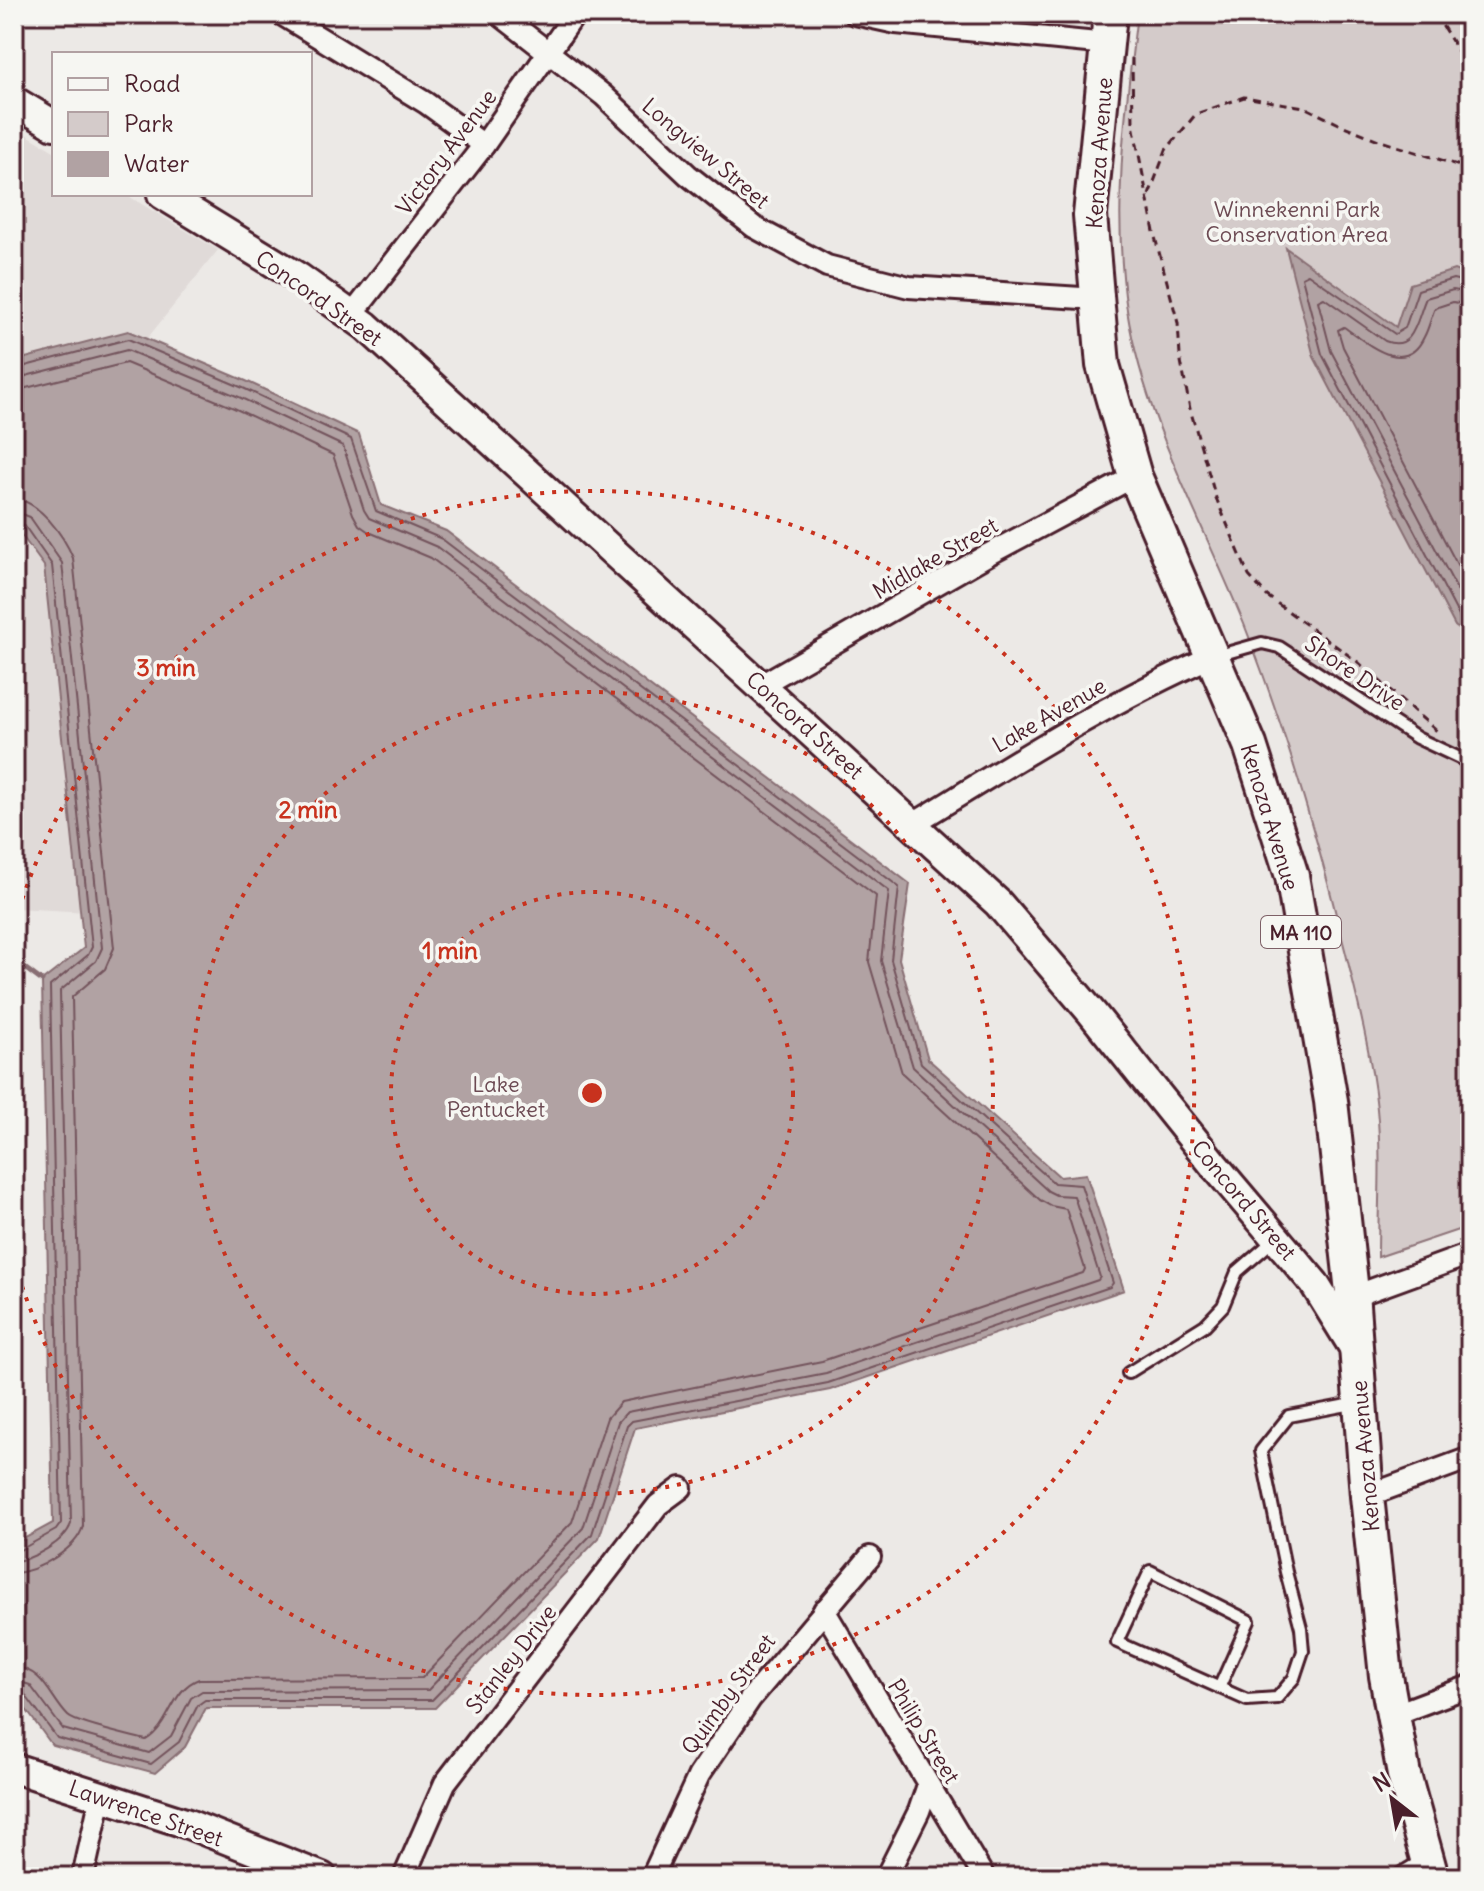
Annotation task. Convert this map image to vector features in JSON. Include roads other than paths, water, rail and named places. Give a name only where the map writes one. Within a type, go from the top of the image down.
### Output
[{"type":"main road","name":"Kenoza Avenue","points":[[1116,38],[1090,215],[1103,365],[1135,476],[1250,745],[1292,876],[1331,1101],[1386,1676],[1421,1872]]},
{"type":"main road","points":[[14,101],[52,124]]},
{"type":"main road","name":"Concord Street","points":[[165,196],[299,278],[366,326],[998,903],[1314,1283],[1356,1351]]},
{"type":"main road","name":"Lawrence Street","points":[[14,1768],[188,1824],[316,1876]]},
{"type":"street","points":[[281,14],[426,103],[484,145]]},
{"type":"street","name":"Longview Street","points":[[499,14],[603,95],[688,175],[754,227],[827,266],[909,287],[1097,299]]},
{"type":"street","name":"Victory Avenue","points":[[352,315],[484,145],[575,14]]},
{"type":"street","points":[[855,14],[896,23],[1116,38]]},
{"type":"street","name":"Midlake Street","points":[[761,685],[989,554],[1135,476]]},
{"type":"street","name":"Lake Avenue","points":[[913,824],[1082,722],[1213,656]]},
{"type":"street","points":[[1352,1297],[1470,1254]]},
{"type":"street","points":[[1367,1496],[1470,1458]]},
{"type":"street","name":"Stanley Drive","points":[[404,1877],[445,1783],[658,1505],[681,1488]]},
{"type":"street","name":"Quimby Street","points":[[652,1877],[699,1775],[751,1698],[870,1557]]},
{"type":"street","name":"Philip Street","points":[[824,1610],[984,1877]]},
{"type":"street","points":[[1393,1715],[1470,1686]]},
{"type":"street","points":[[886,1877],[919,1811],[928,1785]]},
{"type":"street","points":[[83,1877],[101,1796]]},
{"type":"lane","name":"Shore Drive","points":[[1213,656],[1262,643],[1279,647],[1417,738],[1470,763]]},
{"type":"lane","points":[[1128,1373],[1205,1325],[1223,1306],[1237,1272],[1276,1238]]},
{"type":"lane","points":[[1219,1688],[1249,1621],[1150,1571],[1117,1642],[1219,1688],[1247,1700],[1277,1698],[1294,1678],[1303,1651],[1301,1628],[1261,1451],[1289,1416],[1360,1403]]},
{"type":"water","points":[[1286,248],[1396,327],[1410,284],[1454,270],[1470,276],[1470,638],[1455,626],[1314,357]]},
{"type":"water","name":"Lake Pentucket","points":[[128,331],[359,434],[381,505],[446,531],[910,884],[899,959],[928,1059],[1060,1177],[1086,1174],[1124,1290],[830,1390],[635,1428],[599,1538],[435,1708],[206,1708],[185,1747],[155,1773],[52,1745],[14,1693],[14,1544],[53,1523],[42,981],[84,948],[44,566],[14,525],[14,361]]},
{"type":"waterway","points":[[14,960],[42,981]]},
{"type":"park label","name":"Winnekenni Park Conservation Area","points":[[1297,222]]}]
